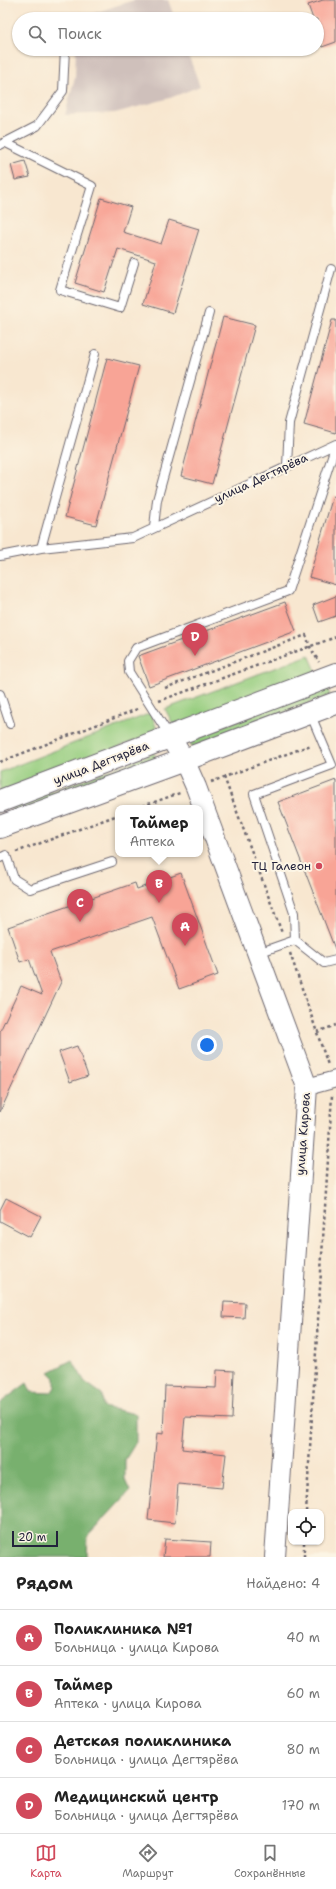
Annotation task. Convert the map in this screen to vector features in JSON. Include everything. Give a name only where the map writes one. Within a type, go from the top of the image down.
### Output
[{"type":"main road","name":"улица Дегтярёва","points":[[0,801],[336,674]]},
{"type":"main road","name":"улица Дегтярёва","points":[[0,827],[336,703]]},
{"type":"street","name":"улица Кирова","points":[[170,737],[184,760],[203,805]]},
{"type":"street","name":"улица Кирова","points":[[203,806],[307,1087],[275,1557]]},
{"type":"street","points":[[307,1087],[334,1079]]},
{"type":"lane","points":[[3,144],[37,126],[63,91],[65,56]]},
{"type":"lane","points":[[3,144],[92,186],[60,290],[120,308],[134,262]]},
{"type":"lane","points":[[287,466],[290,423],[331,269]]},
{"type":"lane","points":[[154,527],[157,500],[209,313]]},
{"type":"lane","points":[[41,548],[95,354]]},
{"type":"lane","points":[[170,737],[129,672],[128,661],[136,648],[288,591],[336,444]]},
{"type":"lane","name":"улица Дегтярёва","points":[[1,554],[133,538],[336,444]]},
{"type":"lane","points":[[0,694],[10,724]]},
{"type":"lane","points":[[310,713],[334,765],[254,794],[294,913],[295,940],[324,963],[336,960]]},
{"type":"lane","points":[[0,858],[6,855],[14,879],[30,889],[112,862]]},
{"type":"lane","points":[[258,953],[295,940]]},
{"type":"path","points":[[165,688],[306,635],[310,647]]},
{"type":"path","points":[[0,762],[149,705],[336,637]]},
{"type":"path","points":[[145,805],[322,741]]},
{"type":"path","points":[[224,777],[286,943],[334,1079],[306,1509]]},
{"type":"path","points":[[0,858],[115,816]]},
{"type":"path","points":[[317,1032],[336,1024]]},
{"type":"path","points":[[331,1108],[336,1106]]},
{"type":"path","points":[[304,1545],[304,1557]]},
{"type":"shaded area","points":[[134,0],[168,0],[172,12],[97,12]]},
{"type":"shaded area","points":[[76,56],[189,56],[200,86],[170,98],[115,113],[65,115],[75,77]]},
{"type":"green space","points":[[309,655],[317,673],[174,726],[165,709]]},
{"type":"green space","points":[[327,687],[330,695],[192,747],[189,739]]},
{"type":"green space","points":[[151,713],[158,732],[0,792],[0,772]]},
{"type":"green space","points":[[154,753],[157,760],[14,815],[11,807]]},
{"type":"green space","points":[[72,1360],[85,1382],[102,1394],[103,1407],[136,1414],[136,1442],[125,1460],[125,1480],[130,1491],[88,1536],[87,1557],[0,1557],[0,1403],[27,1383],[31,1392],[51,1393],[55,1387],[55,1378],[49,1372]]},
{"type":"building","points":[[323,0],[336,0],[336,42],[324,46],[324,12],[310,12],[308,5]]},
{"type":"building","points":[[25,161],[30,177],[15,180],[11,165]]},
{"type":"building","points":[[101,198],[131,207],[123,232],[161,244],[169,220],[199,229],[173,313],[143,304],[156,261],[118,249],[104,292],[75,283]]},
{"type":"building","points":[[223,317],[255,325],[212,484],[181,476]]},
{"type":"building","points":[[332,320],[336,320],[336,433],[304,424]]},
{"type":"building","points":[[107,358],[139,366],[96,525],[65,517]]},
{"type":"building","points":[[333,496],[336,497],[336,585],[309,577]]},
{"type":"building","points":[[336,596],[336,616],[319,622],[313,605]]},
{"type":"building","points":[[285,602],[296,631],[149,686],[138,656]]},
{"type":"building","name":"ТЦ Галеон","points":[[336,780],[336,949],[335,949],[278,802]]},
{"type":"building","points":[[181,873],[218,975],[179,989],[152,917],[50,952],[61,982],[0,1112],[0,1031],[21,986],[42,995],[29,959],[20,962],[8,927],[135,883],[137,889]]},
{"type":"building","points":[[77,1046],[88,1076],[70,1082],[59,1052]]},
{"type":"building","points":[[6,1198],[41,1216],[30,1237],[0,1221],[0,1210]]},
{"type":"building","points":[[224,1302],[245,1303],[244,1318],[223,1317]]},
{"type":"building","points":[[217,1370],[234,1371],[232,1419],[185,1417],[182,1449],[226,1454],[222,1488],[178,1484],[175,1523],[148,1520],[157,1433],[163,1434],[165,1386],[216,1388]]},
{"type":"building","points":[[165,1539],[211,1542],[210,1557],[163,1557]]},
{"type":"place","name":"Медицинский центр","points":[[195,656]]},
{"type":"place","name":"ТЦ Галеон","points":[[319,866]]},
{"type":"place","name":"Таймер","points":[[159,903]]},
{"type":"place","name":"Детская поликлиника","points":[[80,922]]},
{"type":"place","name":"Поликлиника №1","points":[[185,946]]}]
